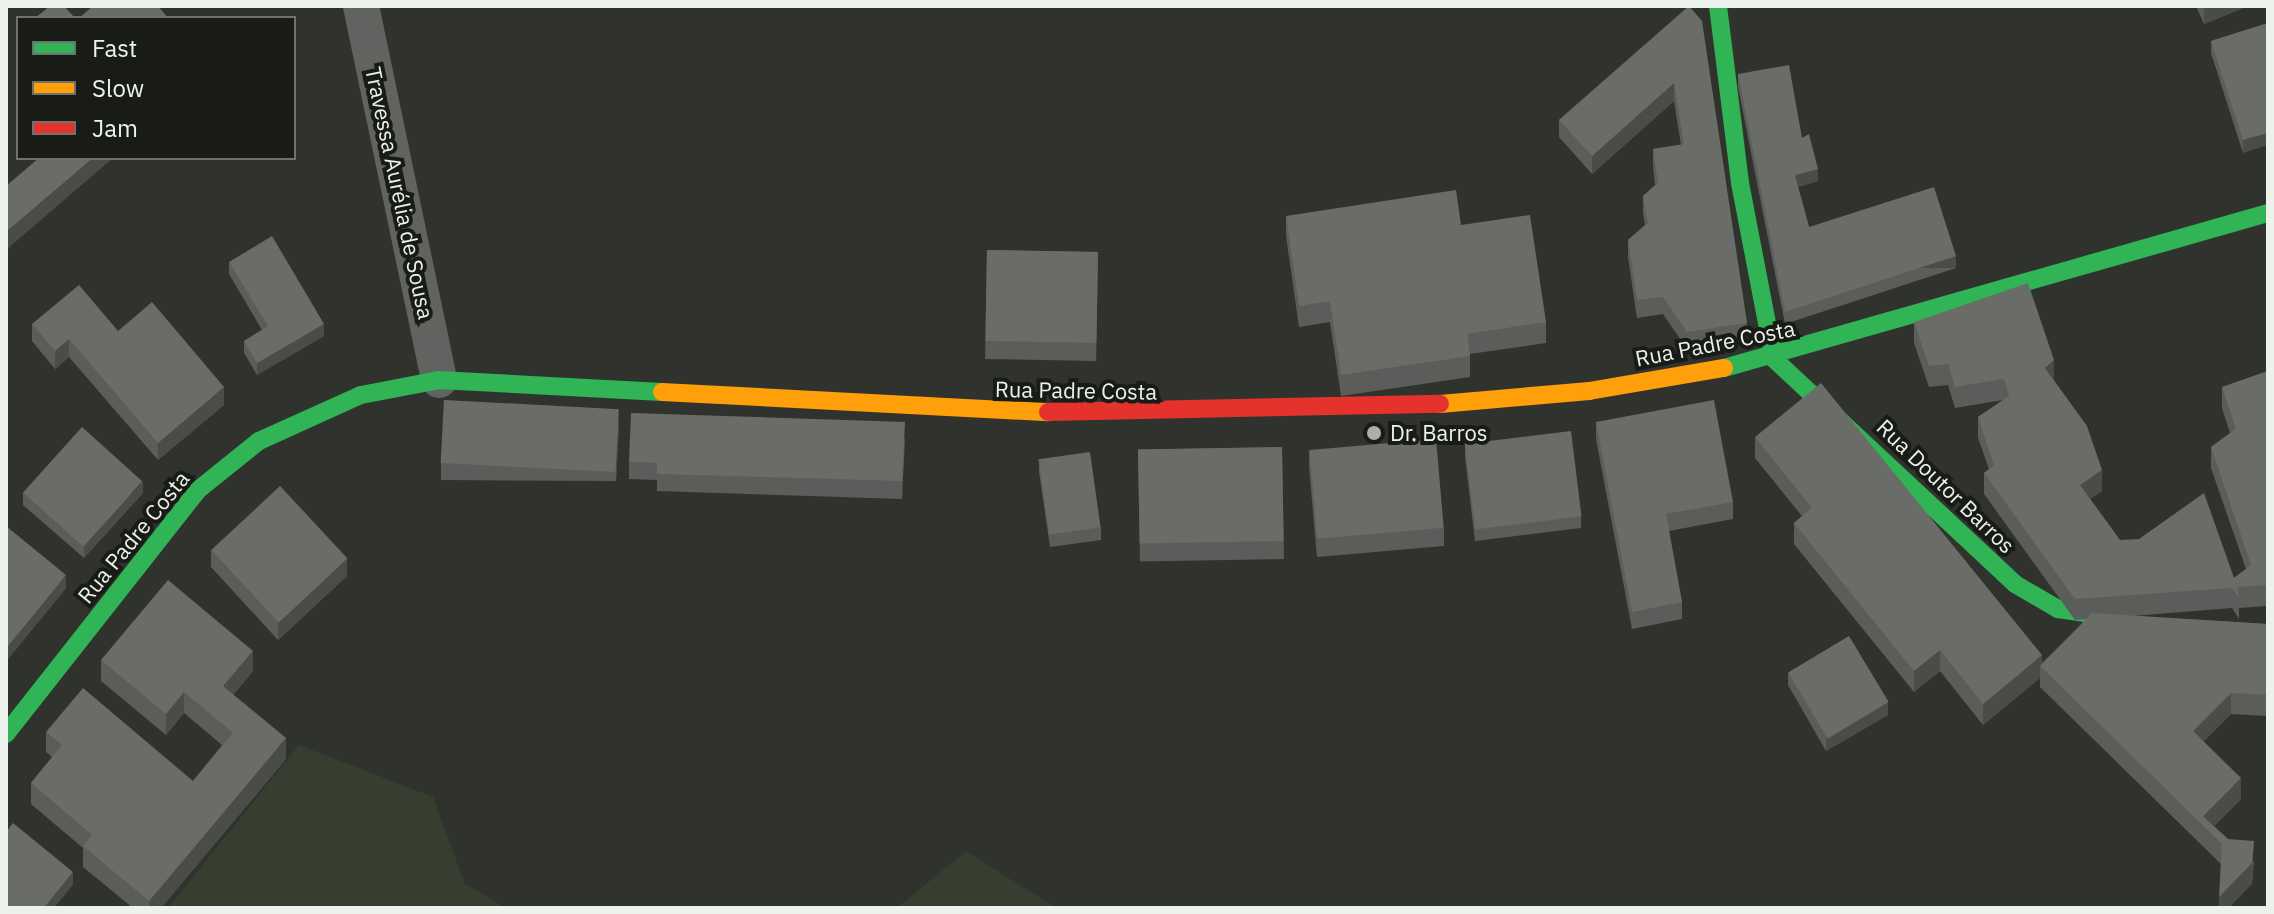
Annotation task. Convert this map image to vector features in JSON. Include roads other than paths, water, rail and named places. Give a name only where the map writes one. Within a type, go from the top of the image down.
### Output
[{"type":"street","name":"Travessa Aurélia de Sousa","points":[[361,6],[439,380]]},
{"type":"street","points":[[1718,6],[1740,183],[1774,359]]},
{"type":"street","name":"Rua Padre Costa","points":[[6,734],[210,480],[284,428],[361,395],[439,380],[1115,416],[1422,406],[1589,391],[1774,359],[2268,213]]},
{"type":"street","name":"Rua Doutor Barros","points":[[1774,359],[2015,584],[2058,609],[2145,621]]},
{"type":"place","name":"Dr. Barros","points":[[1374,433]]}]
